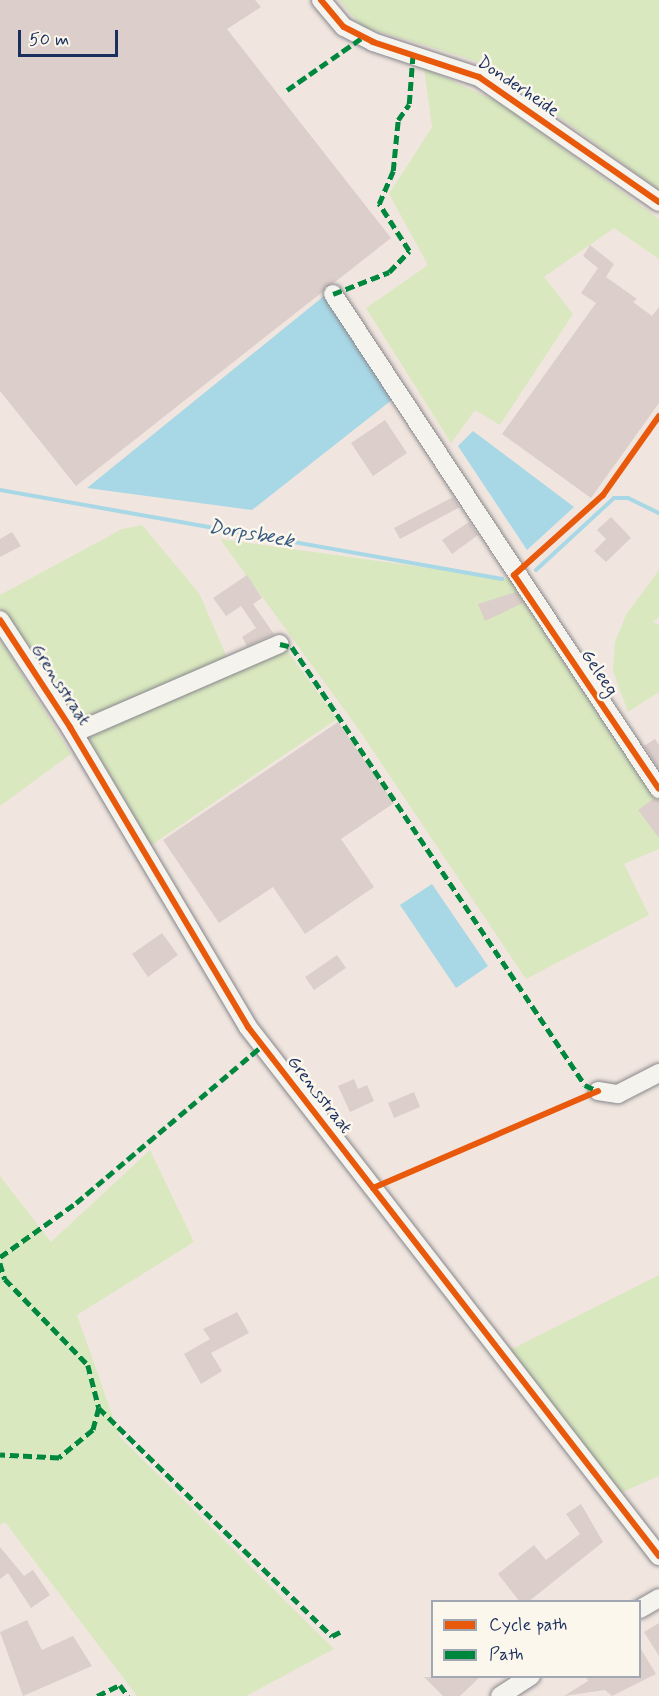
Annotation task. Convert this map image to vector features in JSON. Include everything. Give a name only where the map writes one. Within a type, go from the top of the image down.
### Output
[{"type":"street","name":"Donderheide","points":[[321,0],[344,27],[373,42],[479,76],[659,202]]},
{"type":"street","name":"Geleeg","points":[[333,294],[514,575],[659,789]]},
{"type":"street","name":"Grensstraat","points":[[0,620],[74,734],[248,1027],[659,1556]]},
{"type":"street","name":"Grensstraat","points":[[74,734],[280,644]]},
{"type":"street","points":[[598,1091],[618,1094],[659,1073]]},
{"type":"street","points":[[641,1609],[659,1598]]},
{"type":"street","points":[[500,1696],[529,1678]]},
{"type":"green space","points":[[339,0],[659,0],[659,190],[505,77],[473,60],[361,26]]},
{"type":"green space","points":[[424,68],[500,103],[659,219],[659,259],[614,228],[544,277],[573,314],[500,425],[475,410],[451,443],[366,308],[428,265],[389,194],[432,127]]},
{"type":"green space","points":[[142,525],[199,593],[229,662],[76,726],[0,607],[0,595],[122,529]]},
{"type":"green space","points":[[220,539],[515,580],[659,793],[659,849],[624,864],[649,915],[526,979],[357,727]]},
{"type":"green space","points":[[659,570],[659,617],[653,622],[659,625],[659,692],[628,712],[613,671],[615,642],[626,615]]},
{"type":"green space","points":[[0,639],[71,754],[0,806]]},
{"type":"green space","points":[[287,650],[337,719],[147,848],[84,734]]},
{"type":"green space","points":[[150,1150],[194,1242],[77,1315],[120,1437],[334,1649],[246,1696],[137,1696],[5,1522],[0,1525],[0,1176],[51,1242]]},
{"type":"green space","points":[[659,1275],[659,1476],[618,1494],[506,1352]]},
{"type":"water","points":[[324,296],[393,399],[252,510],[87,488]]},
{"type":"water","points":[[473,431],[574,507],[527,550],[458,446]]},
{"type":"water","points":[[432,884],[488,966],[456,988],[400,905]]},
{"type":"building","points":[[0,0],[255,0],[261,7],[227,29],[391,238],[76,486],[0,391]]},
{"type":"building","points":[[590,245],[614,264],[606,277],[637,299],[633,302],[652,316],[659,307],[659,403],[591,498],[502,434],[596,303],[581,293],[598,268],[583,256]]},
{"type":"building","points":[[385,420],[407,453],[373,476],[351,443]]},
{"type":"building","points":[[453,497],[460,507],[400,539],[394,528]]},
{"type":"building","points":[[611,517],[631,538],[606,562],[594,551],[606,539],[597,530]]},
{"type":"building","points":[[469,522],[478,535],[452,554],[442,540]]},
{"type":"building","points":[[12,532],[21,546],[0,557],[0,539]]},
{"type":"building","points":[[247,575],[262,598],[253,604],[274,634],[247,646],[242,637],[256,628],[241,606],[226,616],[213,598]]},
{"type":"building","points":[[516,592],[523,603],[485,621],[478,604]]},
{"type":"building","points":[[338,722],[394,803],[341,839],[374,887],[305,934],[273,887],[219,923],[163,840]]},
{"type":"building","points":[[655,739],[659,745],[659,769],[644,746]]},
{"type":"building","points":[[653,799],[659,800],[659,838],[638,810]]},
{"type":"building","points":[[162,933],[178,955],[148,977],[132,954]]},
{"type":"building","points":[[337,955],[346,968],[314,990],[305,977]]},
{"type":"building","points":[[354,1079],[358,1089],[367,1085],[374,1101],[350,1112],[338,1086]]},
{"type":"building","points":[[414,1092],[420,1107],[394,1118],[388,1103]]},
{"type":"building","points":[[237,1312],[249,1333],[211,1353],[222,1371],[201,1384],[184,1354],[210,1339],[203,1329]]},
{"type":"building","points":[[581,1504],[603,1542],[530,1600],[518,1600],[498,1574],[534,1545],[546,1560],[580,1534],[566,1514]]},
{"type":"building","points":[[0,1547],[24,1576],[33,1570],[50,1595],[31,1608],[8,1573],[0,1579]]},
{"type":"building","points":[[27,1620],[42,1650],[73,1636],[92,1666],[23,1696],[0,1632]]},
{"type":"building","points":[[659,1623],[659,1656],[644,1632]]},
{"type":"building","points":[[641,1649],[656,1674],[612,1696],[605,1690],[564,1696],[588,1681],[586,1678],[641,1678]]},
{"type":"building","points":[[424,1677],[479,1678],[460,1696],[443,1696]]},
{"type":"waterway","name":"Dorpsbeek","points":[[0,490],[502,579]]},
{"type":"waterway","name":"Dorpsbeek","points":[[536,570],[614,498],[628,498],[659,513]]},
{"type":"marked path","points":[[287,90],[363,37]]},
{"type":"marked path","points":[[333,294],[389,272],[409,251],[379,204],[393,171],[398,120],[409,104],[413,52]]},
{"type":"marked path","points":[[280,644],[292,647],[585,1085],[598,1091]]},
{"type":"marked path","points":[[0,1257],[76,1203],[262,1046]]},
{"type":"marked path","points":[[0,1263],[5,1279],[88,1365],[99,1408],[93,1430],[59,1458],[0,1455]]},
{"type":"marked path","points":[[99,1408],[332,1636],[340,1632]]},
{"type":"marked path","points":[[97,1696],[120,1685],[128,1696]]},
{"type":"cycle path","points":[[321,0],[344,27],[373,42],[479,77],[659,202]]},
{"type":"cycle path","points":[[659,416],[603,495],[514,575],[659,789]]},
{"type":"cycle path","points":[[0,620],[70,727],[248,1027],[659,1556]]},
{"type":"cycle path","points":[[373,1188],[598,1091]]}]
